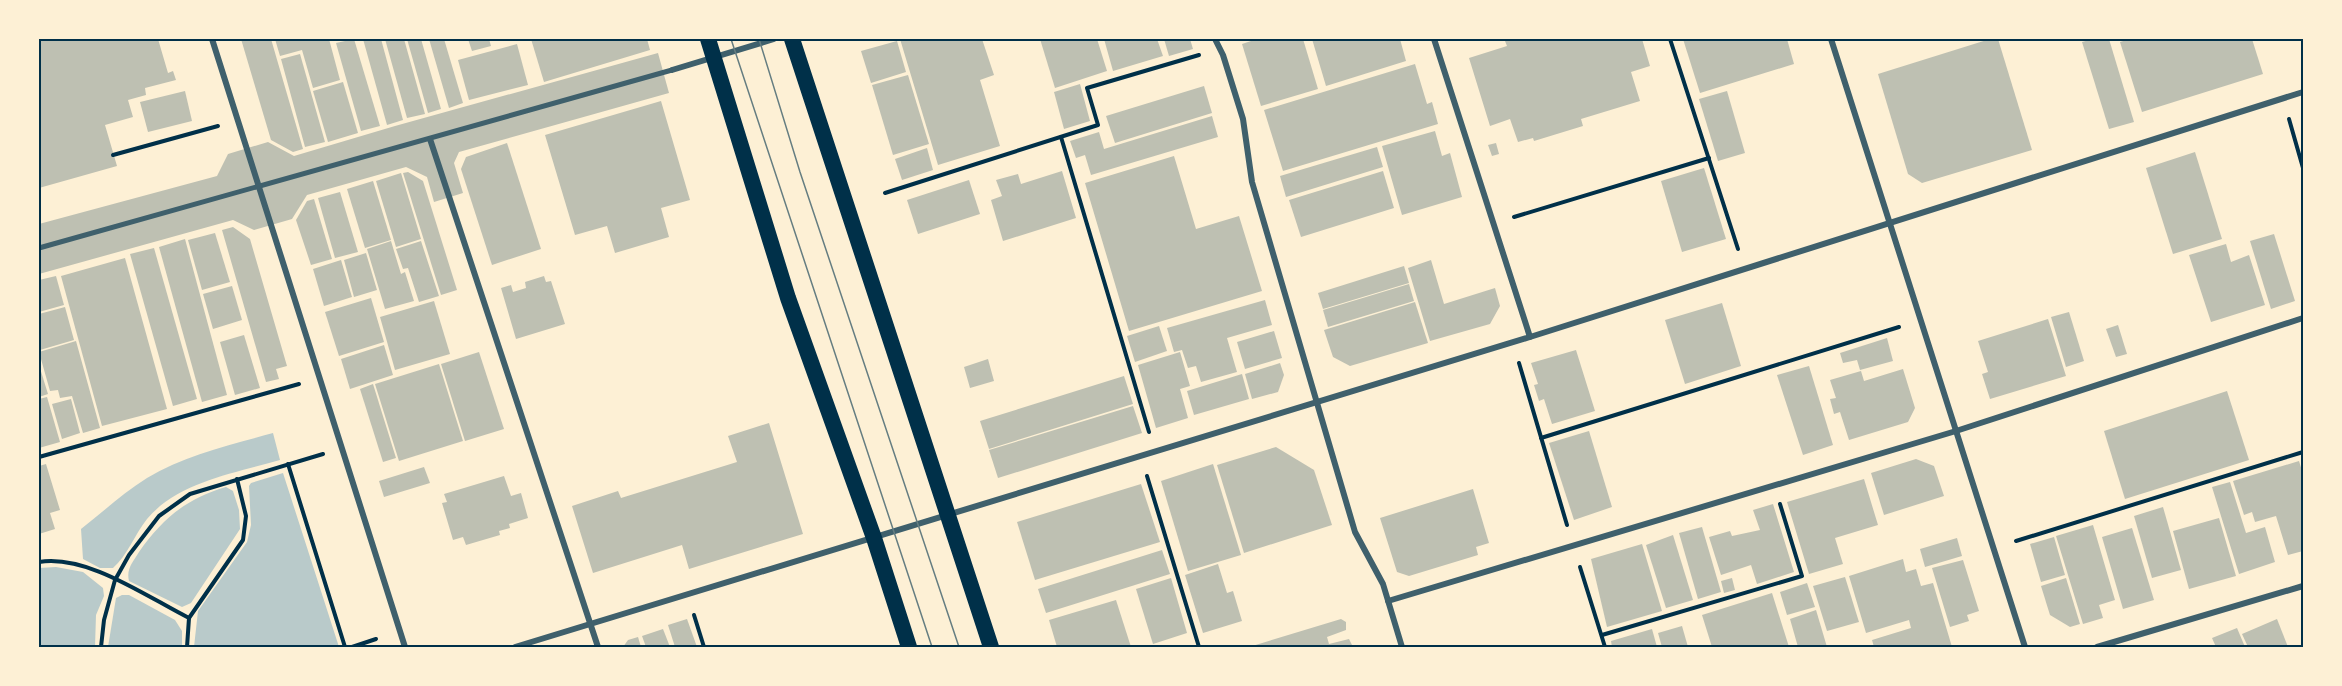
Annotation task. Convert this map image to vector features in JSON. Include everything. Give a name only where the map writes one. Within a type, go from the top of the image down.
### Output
[{"type":"highway","points":[[708,39],[788,298],[874,538],[909,647]]},
{"type":"highway","points":[[792,39],[991,647]]},
{"type":"street","points":[[212,39],[261,187],[405,647]]},
{"type":"street","points":[[39,248],[430,139],[774,39]]},
{"type":"street","points":[[1215,39],[1223,55],[1243,119],[1252,182],[1355,532],[1383,584],[1402,647]]},
{"type":"street","points":[[1434,39],[1530,337]]},
{"type":"street","points":[[1831,39],[2025,647]]},
{"type":"street","points":[[515,647],[1530,337],[1890,225],[2303,92]]},
{"type":"street","points":[[430,139],[598,647]]},
{"type":"street","points":[[1388,601],[1956,431],[2303,318]]},
{"type":"street","points":[[2097,647],[2303,586]]},
{"type":"path","points":[[1670,39],[1745,270]]},
{"type":"path","points":[[885,193],[1098,125],[1087,88],[1200,55]]},
{"type":"path","points":[[2283,99],[2303,168]]},
{"type":"path","points":[[113,155],[239,121]]},
{"type":"path","points":[[1061,137],[1156,452]]},
{"type":"path","points":[[1494,224],[1709,159]]},
{"type":"path","points":[[1541,438],[1899,327]]},
{"type":"path","points":[[1513,342],[1605,647]]},
{"type":"path","points":[[39,457],[320,378]]},
{"type":"path","points":[[101,647],[104,620],[115,580],[129,555],[159,516],[190,494],[343,447]]},
{"type":"path","points":[[2016,541],[2303,452]]},
{"type":"path","points":[[1141,457],[1199,647]]},
{"type":"path","points":[[288,464],[345,647]]},
{"type":"path","points":[[187,647],[189,618],[243,540],[246,516],[237,479]]},
{"type":"path","points":[[1602,635],[1802,576],[1775,485]]},
{"type":"path","points":[[39,562],[50,560],[81,564],[189,618]]},
{"type":"path","points":[[687,594],[704,647]]},
{"type":"path","points":[[352,647],[376,639]]},
{"type":"shaded area","points":[[273,433],[280,460],[209,481],[175,496],[147,519],[123,557],[113,568],[100,568],[83,559],[81,529],[147,478],[192,457]]},
{"type":"shaded area","points":[[283,473],[339,647],[194,647],[198,611],[247,542],[251,525],[249,486],[251,483]]},
{"type":"shaded area","points":[[226,487],[233,491],[239,510],[240,529],[191,603],[182,607],[129,581],[128,573],[132,562],[166,520],[199,497]]},
{"type":"shaded area","points":[[56,567],[83,572],[103,588],[104,596],[96,615],[95,647],[39,647],[39,568]]},
{"type":"shaded area","points":[[129,595],[175,620],[182,631],[182,647],[108,647],[116,598]]},
{"type":"building","points":[[39,39],[158,39],[168,73],[173,71],[176,80],[145,88],[146,95],[128,100],[133,117],[105,125],[117,166],[39,188]]},
{"type":"building","points":[[241,39],[271,39],[303,149],[293,152],[271,140]]},
{"type":"building","points":[[275,39],[329,39],[340,80],[313,88],[302,50],[280,56]]},
{"type":"building","points":[[354,39],[380,126],[361,131],[336,43]]},
{"type":"building","points":[[363,39],[381,39],[403,120],[387,125]]},
{"type":"building","points":[[385,39],[404,39],[425,114],[407,118]]},
{"type":"building","points":[[407,39],[421,39],[441,109],[428,113]]},
{"type":"building","points":[[429,39],[444,39],[463,103],[449,108]]},
{"type":"building","points":[[468,39],[489,39],[491,46],[472,51]]},
{"type":"building","points":[[531,39],[647,39],[650,50],[544,82]]},
{"type":"building","points":[[900,39],[982,39],[994,75],[980,80],[1000,146],[938,165]]},
{"type":"building","points":[[1040,39],[1097,39],[1107,71],[1055,88]]},
{"type":"building","points":[[1104,39],[1157,39],[1163,56],[1113,71]]},
{"type":"building","points":[[1164,39],[1190,39],[1193,49],[1169,56]]},
{"type":"building","points":[[1257,39],[1303,39],[1318,89],[1261,106],[1242,44]]},
{"type":"building","points":[[1312,39],[1400,39],[1406,61],[1326,86]]},
{"type":"building","points":[[1510,39],[1642,39],[1650,66],[1631,72],[1640,101],[1581,119],[1583,126],[1534,141],[1533,138],[1518,142],[1510,119],[1490,126],[1469,58],[1507,46],[1505,41]]},
{"type":"building","points":[[1683,39],[1787,39],[1794,64],[1700,93]]},
{"type":"building","points":[[1990,39],[1998,39],[2032,150],[1922,183],[1908,174],[1878,74]]},
{"type":"building","points":[[2109,39],[2134,122],[2109,129],[2082,42]]},
{"type":"building","points":[[2130,39],[2252,39],[2263,74],[2142,112],[2120,42]]},
{"type":"building","points":[[897,41],[906,72],[871,83],[861,51]]},
{"type":"building","points":[[517,44],[528,85],[469,100],[458,60]]},
{"type":"building","points":[[658,53],[669,93],[459,152],[454,163],[463,193],[434,202],[427,177],[406,167],[307,195],[292,219],[254,230],[233,220],[39,274],[39,224],[217,176],[228,154],[268,142],[294,156]]},
{"type":"building","points":[[300,54],[325,142],[305,147],[281,59]]},
{"type":"building","points":[[1415,64],[1427,104],[1432,102],[1438,124],[1283,171],[1264,110]]},
{"type":"building","points":[[908,75],[929,144],[893,155],[872,85]]},
{"type":"building","points":[[343,82],[358,133],[328,142],[313,91]]},
{"type":"building","points":[[1080,84],[1090,121],[1064,129],[1054,92]]},
{"type":"building","points":[[1204,86],[1212,113],[1115,143],[1106,116]]},
{"type":"building","points":[[185,91],[192,121],[148,132],[140,102]]},
{"type":"building","points":[[1727,91],[1745,153],[1718,161],[1699,99]]},
{"type":"building","points":[[661,101],[690,200],[661,208],[669,237],[615,253],[607,226],[575,235],[545,135]]},
{"type":"building","points":[[1212,116],[1218,137],[1091,175],[1085,155],[1076,158],[1070,141],[1099,132],[1104,149]]},
{"type":"building","points":[[1435,131],[1442,156],[1450,153],[1462,197],[1402,215],[1382,146]]},
{"type":"building","points":[[507,143],[541,249],[492,265],[461,169],[466,157]]},
{"type":"building","points":[[1496,143],[1499,154],[1492,156],[1488,145]]},
{"type":"building","points":[[1377,147],[1383,167],[1286,197],[1280,176]]},
{"type":"building","points":[[927,148],[933,170],[902,180],[895,159]]},
{"type":"building","points":[[2195,152],[2222,239],[2173,254],[2146,168]]},
{"type":"building","points":[[1174,156],[1196,229],[1239,216],[1262,291],[1129,331],[1085,183]]},
{"type":"building","points":[[1704,168],[1726,239],[1682,252],[1661,181]]},
{"type":"building","points":[[1062,171],[1076,218],[1003,241],[991,200],[1002,196],[996,180],[1018,174],[1021,184]]},
{"type":"building","points":[[1383,171],[1394,208],[1301,237],[1289,200]]},
{"type":"building","points":[[408,172],[423,181],[457,290],[441,295],[403,173]]},
{"type":"building","points":[[401,173],[421,239],[396,247],[376,181]]},
{"type":"building","points":[[969,180],[980,214],[918,234],[907,200]]},
{"type":"building","points":[[373,181],[391,240],[365,248],[347,189]]},
{"type":"building","points":[[340,192],[358,252],[335,258],[318,198]]},
{"type":"building","points":[[314,199],[332,259],[311,265],[296,220],[307,201]]},
{"type":"building","points":[[233,227],[250,239],[287,366],[276,369],[279,379],[266,382],[222,230]]},
{"type":"building","points":[[215,233],[230,282],[202,290],[188,240]]},
{"type":"building","points":[[2274,234],[2295,301],[2271,309],[2250,241]]},
{"type":"building","points":[[185,239],[227,395],[202,402],[159,247]]},
{"type":"building","points":[[391,241],[401,274],[405,272],[414,301],[385,309],[367,249]]},
{"type":"building","points":[[421,241],[439,296],[419,302],[408,268],[403,269],[396,249]]},
{"type":"building","points":[[2226,244],[2231,262],[2249,255],[2265,305],[2211,322],[2189,255]]},
{"type":"building","points":[[154,248],[197,399],[173,406],[130,254]]},
{"type":"building","points":[[366,253],[377,290],[354,297],[344,260]]},
{"type":"building","points":[[125,258],[167,409],[102,426],[61,276]]},
{"type":"building","points":[[341,260],[352,297],[324,306],[313,269]]},
{"type":"building","points":[[1431,260],[1444,304],[1495,288],[1500,306],[1490,324],[1430,341],[1408,268]]},
{"type":"building","points":[[1404,266],[1409,283],[1323,309],[1318,293]]},
{"type":"building","points":[[56,276],[64,305],[39,312],[39,280]]},
{"type":"building","points":[[544,276],[546,282],[551,281],[565,324],[516,339],[501,288],[511,285],[513,292],[526,288],[525,282]]},
{"type":"building","points":[[1409,284],[1414,301],[1328,327],[1323,310]]},
{"type":"building","points":[[232,286],[242,320],[213,329],[203,294]]},
{"type":"building","points":[[371,298],[384,342],[339,356],[325,312]]},
{"type":"building","points":[[1265,300],[1272,325],[1227,338],[1237,372],[1201,382],[1196,366],[1188,368],[1182,350],[1174,352],[1167,328]]},
{"type":"building","points":[[434,301],[450,354],[395,370],[380,317]]},
{"type":"building","points":[[1415,302],[1428,343],[1350,366],[1333,357],[1324,330]]},
{"type":"building","points":[[1722,303],[1741,366],[1685,384],[1665,320]]},
{"type":"building","points":[[65,307],[74,340],[40,350],[39,314]]},
{"type":"building","points":[[2069,312],[2084,361],[2066,367],[2051,317]]},
{"type":"building","points":[[2048,319],[2066,376],[1990,399],[1982,374],[1988,372],[1978,341]]},
{"type":"building","points":[[2118,325],[2127,354],[2116,357],[2106,329]]},
{"type":"building","points":[[1159,326],[1167,351],[1135,362],[1127,336]]},
{"type":"building","points":[[1274,331],[1282,358],[1245,369],[1237,342]]},
{"type":"building","points":[[244,335],[260,388],[235,395],[220,342]]},
{"type":"building","points":[[1887,338],[1893,361],[1860,370],[1857,360],[1843,363],[1840,353]]},
{"type":"building","points":[[76,341],[100,428],[83,433],[72,396],[60,398],[58,390],[50,391],[39,352]]},
{"type":"building","points":[[384,345],[393,375],[350,389],[341,359]]},
{"type":"building","points":[[1576,350],[1595,411],[1552,424],[1544,399],[1539,401],[1534,385],[1538,384],[1531,363]]},
{"type":"building","points":[[479,352],[504,429],[465,441],[441,364]]},
{"type":"building","points":[[1180,352],[1190,386],[1180,389],[1188,418],[1156,428],[1138,365]]},
{"type":"building","points":[[988,359],[994,381],[970,388],[964,367]]},
{"type":"building","points":[[1280,363],[1284,375],[1278,392],[1252,399],[1245,374]]},
{"type":"building","points":[[439,364],[463,441],[399,461],[375,384]]},
{"type":"building","points":[[39,365],[48,394],[39,397]]},
{"type":"building","points":[[1809,366],[1833,445],[1803,455],[1777,375]]},
{"type":"building","points":[[1903,369],[1915,408],[1908,422],[1849,440],[1840,412],[1834,414],[1830,399],[1836,398],[1830,380],[1861,371],[1864,381]]},
{"type":"building","points":[[1242,374],[1249,399],[1194,415],[1187,391]]},
{"type":"building","points":[[1124,376],[1133,404],[989,449],[980,421]]},
{"type":"building","points":[[373,384],[396,458],[383,462],[360,389]]},
{"type":"building","points":[[2227,391],[2249,460],[2125,499],[2104,431]]},
{"type":"building","points":[[47,397],[60,442],[39,448],[39,399]]},
{"type":"building","points":[[71,399],[80,433],[62,439],[52,404]]},
{"type":"building","points":[[1133,406],[1142,433],[998,478],[989,450]]},
{"type":"building","points":[[769,423],[803,534],[689,569],[682,545],[593,573],[572,506],[618,491],[621,498],[737,462],[728,436]]},
{"type":"building","points":[[1589,431],[1612,507],[1574,520],[1549,443]]},
{"type":"building","points":[[1276,447],[1314,470],[1332,525],[1244,553],[1217,465]]},
{"type":"building","points":[[1916,459],[1934,466],[1944,496],[1884,515],[1871,473]]},
{"type":"building","points":[[2299,461],[2303,474],[2303,551],[2288,555],[2276,516],[2255,522],[2252,512],[2244,515],[2233,481]]},
{"type":"building","points":[[46,464],[60,510],[50,513],[55,529],[39,534],[39,466]]},
{"type":"building","points":[[1213,464],[1241,555],[1188,571],[1161,481]]},
{"type":"building","points":[[424,467],[430,483],[384,497],[379,481]]},
{"type":"building","points":[[504,476],[511,496],[521,493],[528,518],[509,524],[510,528],[499,531],[500,535],[466,545],[463,537],[453,540],[442,503],[447,502],[444,494]]},
{"type":"building","points":[[1864,479],[1878,525],[1835,538],[1843,564],[1809,574],[1787,502]]},
{"type":"building","points":[[2230,482],[2246,533],[2265,527],[2275,562],[2239,574],[2212,487]]},
{"type":"building","points":[[1141,484],[1160,542],[1035,580],[1017,522]]},
{"type":"building","points":[[1473,489],[1489,543],[1476,547],[1478,555],[1409,576],[1397,572],[1380,518]]},
{"type":"building","points":[[1773,504],[1794,572],[1757,584],[1751,565],[1721,575],[1709,537],[1730,531],[1732,536],[1760,530],[1753,510]]},
{"type":"building","points":[[2163,507],[2181,570],[2152,578],[2134,516]]},
{"type":"building","points":[[2219,518],[2236,576],[2189,589],[2173,531]]},
{"type":"building","points":[[2093,525],[2115,600],[2099,605],[2103,618],[2083,624],[2056,536]]},
{"type":"building","points":[[1702,527],[1721,592],[1698,599],[1679,533]]},
{"type":"building","points":[[2132,528],[2154,600],[2123,609],[2102,537]]},
{"type":"building","points":[[1673,535],[1693,600],[1666,608],[1646,545]]},
{"type":"building","points":[[2054,537],[2065,575],[2041,582],[2030,544]]},
{"type":"building","points":[[1957,538],[1962,556],[1925,567],[1920,549]]},
{"type":"building","points":[[1642,544],[1662,611],[1607,627],[1591,559]]},
{"type":"building","points":[[1162,550],[1170,574],[1046,613],[1038,589]]},
{"type":"building","points":[[1903,559],[1906,572],[1916,569],[1921,586],[1933,583],[1952,647],[1874,647],[1872,640],[1911,628],[1909,620],[1866,633],[1849,576]]},
{"type":"building","points":[[1963,560],[1979,611],[1967,615],[1969,621],[1950,627],[1932,568]]},
{"type":"building","points":[[1218,564],[1227,593],[1233,591],[1242,621],[1203,633],[1185,575]]},
{"type":"building","points":[[1845,577],[1859,622],[1827,631],[1813,586]]},
{"type":"building","points":[[1171,578],[1187,633],[1153,644],[1136,589]]},
{"type":"building","points":[[1732,578],[1735,590],[1724,593],[1721,581]]},
{"type":"building","points":[[2066,578],[2080,624],[2070,627],[2050,615],[2041,586]]},
{"type":"building","points":[[1807,583],[1815,607],[1787,615],[1780,592]]},
{"type":"building","points":[[1772,593],[1789,647],[1712,647],[1702,615]]},
{"type":"building","points":[[1116,600],[1131,647],[1057,647],[1049,620]]},
{"type":"building","points":[[1816,610],[1827,647],[1798,647],[1790,619]]},
{"type":"building","points":[[687,619],[697,647],[675,647],[668,625]]},
{"type":"building","points":[[1341,619],[1346,622],[1346,630],[1327,637],[1329,644],[1349,639],[1353,647],[1249,647]]},
{"type":"building","points":[[2277,619],[2288,647],[2248,647],[2242,634]]},
{"type":"building","points":[[1682,626],[1688,647],[1662,647],[1658,633]]},
{"type":"building","points":[[2237,628],[2245,647],[2216,647],[2212,638]]},
{"type":"building","points":[[663,629],[670,647],[646,647],[642,636]]},
{"type":"building","points":[[1652,629],[1657,647],[1612,647],[1611,641]]},
{"type":"building","points":[[638,637],[641,647],[623,647],[628,640]]},
{"type":"tram line","points":[[731,39],[932,647]]},
{"type":"tram line","points":[[759,39],[800,172],[959,647]]}]
